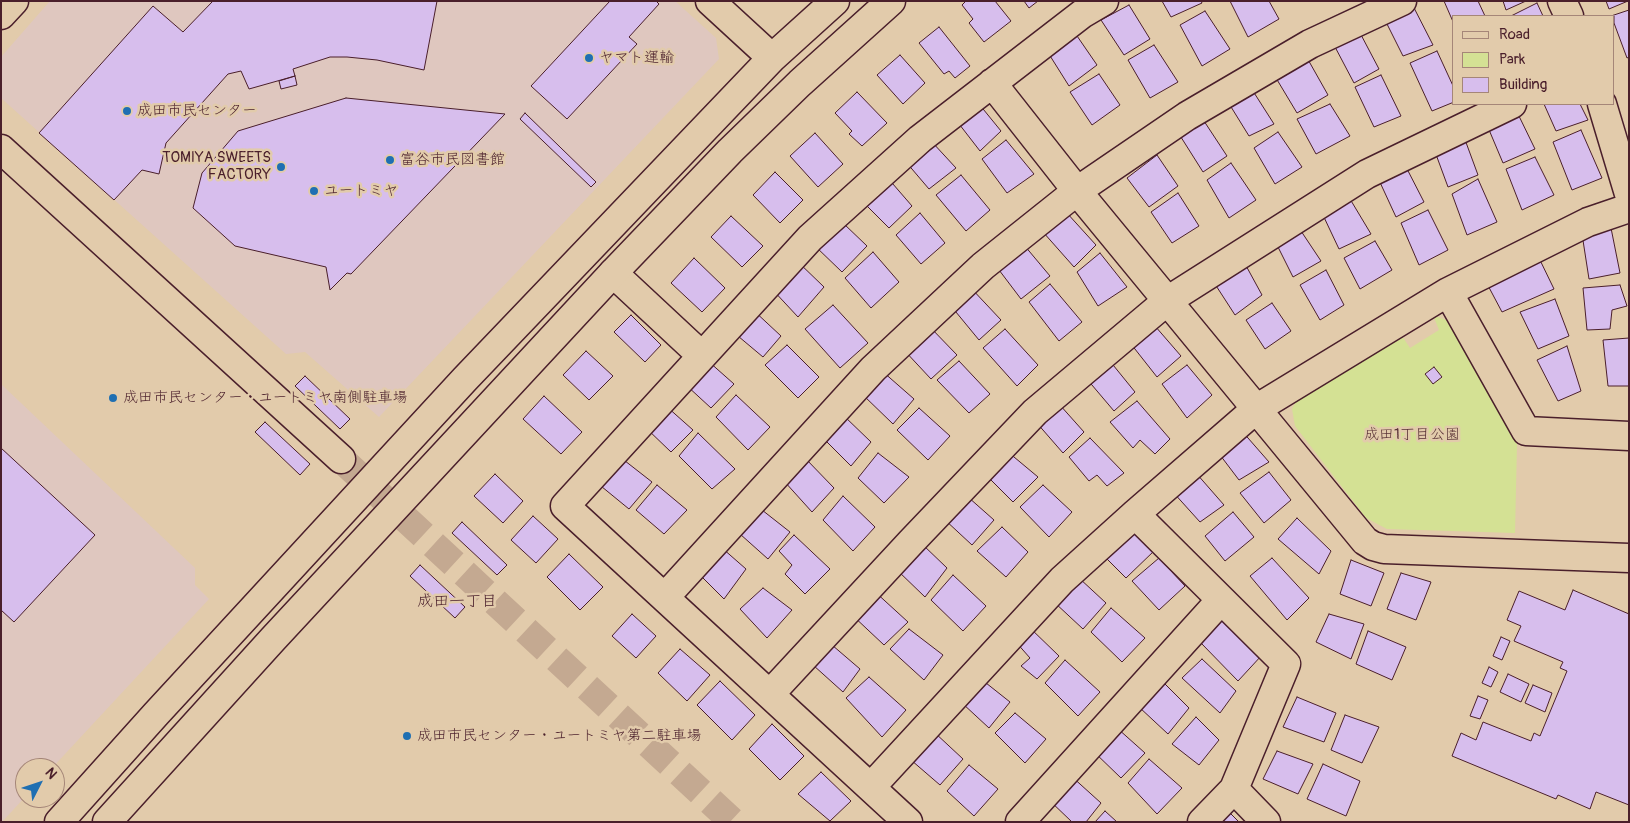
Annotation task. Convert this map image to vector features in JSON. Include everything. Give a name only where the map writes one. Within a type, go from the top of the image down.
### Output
[{"type":"street","points":[[1,15],[14,1]]},
{"type":"street","points":[[710,1],[772,58]]},
{"type":"street","points":[[59,822],[162,707],[465,379],[772,58],[835,1]]},
{"type":"street","points":[[107,822],[272,639],[613,273],[730,151],[800,83],[891,1]]},
{"type":"street","points":[[908,822],[565,506],[701,355],[810,238],[920,139],[1082,14],[1104,1]]},
{"type":"street","points":[[665,597],[874,369],[983,266],[1077,191],[1187,116],[1310,44],[1402,1]]},
{"type":"street","points":[[1562,1],[1569,15]]},
{"type":"street","points":[[992,83],[1077,191],[1365,541],[1373,546],[1384,549],[1629,558]]},
{"type":"street","points":[[770,694],[904,549],[1035,412],[1167,301],[1367,174],[1510,105]]},
{"type":"street","points":[[1602,105],[1629,194]]},
{"type":"street","points":[[1,149],[341,459]]},
{"type":"street","points":[[871,787],[1062,580],[1134,514],[1256,409],[1448,292],[1588,222],[1629,208]]},
{"type":"street","points":[[613,273],[701,355]]},
{"type":"street","points":[[1448,292],[1526,431],[1629,436]]},
{"type":"street","points":[[1134,514],[1286,664],[1234,789],[1202,822]]},
{"type":"street","points":[[1020,822],[1221,600]]},
{"type":"street","points":[[1234,789],[1266,822]]},
{"type":"shaded area","points":[[50,1],[675,1],[716,38],[719,59],[379,417],[305,352],[286,354],[1,98],[1,57]]},
{"type":"shaded area","points":[[1,384],[195,568],[195,585],[209,599],[61,758],[15,758],[15,808],[2,822]]},
{"type":"green space","name":"成田1丁目公園","points":[[1433,315],[1451,322],[1517,444],[1515,533],[1387,529],[1366,518],[1295,426],[1292,409],[1297,400],[1400,333],[1410,348],[1439,330]]},
{"type":"building","name":"成田市民センター","points":[[213,1],[437,1],[424,70],[377,60],[330,57],[293,69],[295,76],[249,89],[241,71],[228,74],[166,143],[159,174],[142,170],[114,200],[39,133],[153,6],[183,32]]},
{"type":"building","points":[[610,1],[656,1],[659,4],[629,37],[637,44],[567,119],[531,86]]},
{"type":"building","points":[[966,1],[995,1],[1011,21],[984,42],[969,23],[973,19],[962,5]]},
{"type":"building","points":[[1024,1],[1038,1],[1029,8]]},
{"type":"building","points":[[1162,1],[1201,1],[1202,3],[1171,17]]},
{"type":"building","points":[[1230,1],[1269,1],[1279,19],[1248,37]]},
{"type":"building","points":[[1444,1],[1478,1],[1485,15],[1452,15],[1452,19]]},
{"type":"building","points":[[1503,1],[1526,1],[1506,10]]},
{"type":"building","points":[[1606,1],[1628,1],[1609,9]]},
{"type":"building","points":[[1411,2],[1433,45],[1403,56],[1383,16]]},
{"type":"building","points":[[1537,3],[1543,15],[1513,15]]},
{"type":"building","points":[[1129,5],[1150,39],[1124,55],[1101,20]]},
{"type":"building","points":[[1629,10],[1629,57],[1627,58],[1615,26],[1614,15]]},
{"type":"building","points":[[1205,11],[1230,49],[1202,66],[1180,25]]},
{"type":"building","points":[[939,27],[970,66],[955,78],[949,71],[944,74],[919,43]]},
{"type":"building","points":[[1359,31],[1379,69],[1354,83],[1334,45]]},
{"type":"building","points":[[1075,33],[1097,65],[1069,86],[1047,51]]},
{"type":"building","points":[[1154,45],[1178,82],[1150,98],[1128,60]]},
{"type":"building","points":[[1437,51],[1452,84],[1452,103],[1432,111],[1410,63]]},
{"type":"building","points":[[900,55],[925,83],[903,104],[877,75]]},
{"type":"building","points":[[1306,56],[1328,95],[1297,113],[1273,73]]},
{"type":"building","points":[[1099,74],[1120,105],[1092,125],[1070,92]]},
{"type":"building","points":[[1381,75],[1401,116],[1374,127],[1355,87]]},
{"type":"building","points":[[295,76],[297,85],[281,89],[279,81]]},
{"type":"building","points":[[1251,88],[1274,124],[1249,136],[1228,102]]},
{"type":"building","points":[[857,92],[887,123],[862,146],[849,134],[852,131],[835,113]]},
{"type":"building","name":"ユートミヤ","points":[[346,98],[505,114],[351,274],[347,273],[330,290],[326,267],[235,246],[193,208],[202,173],[238,131]]},
{"type":"building","points":[[979,104],[1001,131],[980,151],[956,120]]},
{"type":"building","points":[[1330,104],[1350,136],[1316,154],[1297,119]]},
{"type":"building","points":[[1544,105],[1580,105],[1588,120],[1556,131]]},
{"type":"building","points":[[1517,112],[1535,149],[1503,163],[1487,125]]},
{"type":"building","points":[[525,113],[596,182],[591,187],[520,119]]},
{"type":"building","points":[[1202,118],[1227,156],[1203,172],[1179,134]]},
{"type":"building","points":[[1581,130],[1602,178],[1572,190],[1553,142]]},
{"type":"building","points":[[1278,132],[1302,167],[1275,184],[1254,148]]},
{"type":"building","points":[[815,133],[843,164],[818,187],[790,156]]},
{"type":"building","points":[[1464,137],[1478,175],[1448,187],[1434,149]]},
{"type":"building","points":[[1006,140],[1034,174],[1007,193],[982,159]]},
{"type":"building","points":[[932,142],[956,168],[929,189],[906,162]]},
{"type":"building","points":[[1157,155],[1178,186],[1149,207],[1127,178]]},
{"type":"building","points":[[1535,157],[1554,195],[1522,210],[1506,169]]},
{"type":"building","points":[[1231,163],[1256,200],[1229,218],[1207,180]]},
{"type":"building","points":[[1405,165],[1424,202],[1396,217],[1378,178]]},
{"type":"building","points":[[775,172],[803,200],[780,223],[753,195]]},
{"type":"building","points":[[961,175],[990,210],[966,231],[936,195]]},
{"type":"building","points":[[886,176],[912,206],[889,228],[861,200]]},
{"type":"building","points":[[1478,179],[1497,222],[1467,235],[1452,194]]},
{"type":"building","points":[[1178,193],[1199,226],[1172,243],[1151,212]]},
{"type":"building","points":[[1350,199],[1371,234],[1339,249],[1322,213]]},
{"type":"building","points":[[1428,210],[1448,250],[1419,265],[1401,223]]},
{"type":"building","points":[[1066,212],[1096,245],[1074,267],[1043,232]]},
{"type":"building","points":[[920,213],[945,243],[921,264],[896,235]]},
{"type":"building","points":[[731,216],[763,246],[742,267],[711,237]]},
{"type":"building","points":[[843,223],[867,246],[842,272],[814,245]]},
{"type":"building","points":[[1299,228],[1321,261],[1293,277],[1275,241]]},
{"type":"building","points":[[1611,228],[1620,273],[1589,279],[1582,234]]},
{"type":"building","points":[[1375,241],[1392,270],[1360,289],[1344,258]]},
{"type":"building","points":[[1024,245],[1050,276],[1021,299],[996,266]]},
{"type":"building","points":[[873,252],[899,282],[871,308],[845,278]]},
{"type":"building","points":[[1100,253],[1127,287],[1098,306],[1077,272]]},
{"type":"building","points":[[1538,256],[1554,289],[1502,312],[1484,278]]},
{"type":"building","points":[[694,258],[725,288],[702,312],[671,283]]},
{"type":"building","points":[[796,260],[824,287],[798,317],[771,288]]},
{"type":"building","points":[[1244,262],[1262,295],[1235,315],[1213,281]]},
{"type":"building","points":[[1326,270],[1344,305],[1320,320],[1300,285]]},
{"type":"building","points":[[1050,284],[1082,322],[1059,341],[1029,302]]},
{"type":"building","points":[[1620,285],[1627,306],[1612,310],[1610,329],[1587,330],[1583,288]]},
{"type":"building","points":[[970,287],[1001,320],[979,340],[951,306]]},
{"type":"building","points":[[1555,299],[1569,336],[1538,349],[1520,312]]},
{"type":"building","points":[[1272,303],[1291,331],[1265,349],[1246,320]]},
{"type":"building","points":[[833,305],[868,343],[840,368],[805,329]]},
{"type":"building","points":[[752,309],[781,336],[763,357],[732,331]]},
{"type":"building","points":[[631,315],[661,345],[645,362],[614,332]]},
{"type":"building","points":[[928,325],[957,355],[931,379],[903,349]]},
{"type":"building","points":[[1155,326],[1181,356],[1157,377],[1131,344]]},
{"type":"building","points":[[1005,329],[1038,365],[1017,386],[983,348]]},
{"type":"building","points":[[1629,338],[1629,386],[1608,386],[1603,340]]},
{"type":"building","points":[[787,345],[819,377],[798,398],[765,365]]},
{"type":"building","points":[[1567,346],[1581,391],[1558,401],[1537,360]]},
{"type":"building","points":[[586,351],[613,376],[589,400],[563,375]]},
{"type":"building","points":[[1109,360],[1135,392],[1114,411],[1086,378]]},
{"type":"building","points":[[708,361],[734,384],[711,408],[686,385]]},
{"type":"building","points":[[959,361],[990,394],[969,413],[937,380]]},
{"type":"building","points":[[1187,365],[1212,395],[1187,418],[1162,384]]},
{"type":"building","points":[[1434,367],[1442,377],[1433,384],[1425,374]]},
{"type":"building","points":[[882,371],[914,399],[893,424],[862,394]]},
{"type":"building","points":[[305,376],[350,419],[340,429],[295,386]]},
{"type":"building","points":[[736,395],[770,427],[748,450],[716,417]]},
{"type":"building","points":[[544,396],[582,432],[561,454],[523,419]]},
{"type":"building","points":[[1137,401],[1170,439],[1155,454],[1140,440],[1133,448],[1110,422]]},
{"type":"building","points":[[1059,404],[1084,432],[1063,453],[1036,422]]},
{"type":"building","points":[[666,406],[693,430],[671,452],[645,427]]},
{"type":"building","points":[[919,408],[950,436],[928,460],[897,430]]},
{"type":"building","points":[[843,415],[871,442],[851,466],[821,436]]},
{"type":"building","points":[[265,422],[310,464],[300,475],[255,432]]},
{"type":"building","points":[[1241,430],[1269,462],[1239,480],[1217,451]]},
{"type":"building","points":[[698,433],[735,469],[712,489],[679,456]]},
{"type":"building","points":[[1090,438],[1124,473],[1107,486],[1097,475],[1089,481],[1069,457]]},
{"type":"building","points":[[1,448],[95,535],[14,622],[1,610]]},
{"type":"building","points":[[1008,452],[1038,477],[1013,502],[986,475]]},
{"type":"building","points":[[878,453],[909,477],[884,503],[858,478]]},
{"type":"building","points":[[620,457],[652,482],[629,509],[596,482]]},
{"type":"building","points":[[804,457],[834,488],[812,512],[784,481]]},
{"type":"building","points":[[1269,472],[1291,500],[1264,523],[1240,493]]},
{"type":"building","points":[[1196,473],[1224,505],[1200,522],[1172,491]]},
{"type":"building","points":[[495,474],[523,501],[503,523],[474,496]]},
{"type":"building","points":[[657,485],[687,510],[664,534],[636,510]]},
{"type":"building","points":[[1043,485],[1072,512],[1049,537],[1020,507]]},
{"type":"building","points":[[843,496],[875,527],[853,551],[823,520]]},
{"type":"building","points":[[968,497],[994,520],[972,545],[944,519]]},
{"type":"building","points":[[762,510],[790,532],[768,559],[740,534]]},
{"type":"building","points":[[1233,512],[1254,537],[1225,561],[1205,536]]},
{"type":"building","points":[[533,516],[558,539],[536,563],[511,540]]},
{"type":"building","points":[[1297,518],[1331,551],[1319,574],[1278,539]]},
{"type":"building","points":[[462,522],[507,565],[497,575],[452,533]]},
{"type":"building","points":[[1002,527],[1028,552],[1006,577],[977,551]]},
{"type":"building","points":[[1131,530],[1155,550],[1126,578],[1104,556]]},
{"type":"building","points":[[794,535],[830,569],[805,594],[785,574],[792,565],[779,551]]},
{"type":"building","points":[[922,544],[947,568],[925,597],[896,569]]},
{"type":"building","points":[[722,548],[746,569],[724,599],[699,574]]},
{"type":"building","points":[[569,554],[603,587],[580,610],[547,577]]},
{"type":"building","points":[[1159,558],[1185,586],[1159,610],[1132,581]]},
{"type":"building","points":[[1272,558],[1309,598],[1287,620],[1250,576]]},
{"type":"building","points":[[1351,560],[1384,573],[1371,606],[1340,594]]},
{"type":"building","points":[[420,565],[465,607],[455,618],[410,576]]},
{"type":"building","points":[[1401,573],[1431,582],[1416,620],[1387,609]]},
{"type":"building","points":[[953,575],[986,606],[963,631],[931,600]]},
{"type":"building","points":[[1079,578],[1106,603],[1083,629],[1054,602]]},
{"type":"building","points":[[763,588],[792,610],[767,638],[740,609]]},
{"type":"building","points":[[873,590],[908,622],[884,645],[851,614]]},
{"type":"building","points":[[1573,590],[1629,614],[1629,805],[1596,792],[1590,809],[1558,795],[1556,799],[1452,756],[1461,733],[1476,740],[1483,722],[1531,741],[1534,733],[1540,736],[1567,671],[1560,668],[1563,662],[1514,641],[1521,626],[1507,620],[1519,591],[1565,610]]},
{"type":"building","points":[[1111,608],[1145,638],[1122,662],[1091,632]]},
{"type":"building","points":[[632,614],[656,636],[636,658],[612,636]]},
{"type":"building","points":[[1329,614],[1364,624],[1351,659],[1316,642]]},
{"type":"building","points":[[1222,619],[1262,655],[1238,681],[1201,643]]},
{"type":"building","points":[[1028,626],[1059,656],[1037,679],[1021,666],[1030,658],[1015,641]]},
{"type":"building","points":[[909,629],[943,655],[924,680],[890,649]]},
{"type":"building","points":[[1368,631],[1406,647],[1392,680],[1356,664]]},
{"type":"building","points":[[1501,637],[1510,641],[1502,660],[1493,656]]},
{"type":"building","points":[[832,645],[860,669],[843,692],[813,665]]},
{"type":"building","points":[[680,649],[710,675],[687,701],[658,673]]},
{"type":"building","points":[[1202,659],[1236,691],[1220,713],[1182,678]]},
{"type":"building","points":[[1065,660],[1100,692],[1078,716],[1045,683]]},
{"type":"building","points":[[1489,667],[1498,672],[1491,687],[1482,683]]},
{"type":"building","points":[[1508,674],[1529,684],[1521,702],[1500,692]]},
{"type":"building","points":[[869,677],[906,710],[882,737],[846,698]]},
{"type":"building","points":[[981,679],[1010,702],[989,728],[962,703]]},
{"type":"building","points":[[720,681],[755,715],[732,740],[697,705]]},
{"type":"building","points":[[1163,682],[1189,708],[1168,734],[1139,707]]},
{"type":"building","points":[[1533,685],[1552,693],[1545,712],[1525,703]]},
{"type":"building","points":[[1478,696],[1488,700],[1480,719],[1470,716]]},
{"type":"building","points":[[1297,697],[1336,713],[1324,742],[1283,727]]},
{"type":"building","points":[[1015,713],[1046,739],[1025,763],[995,733]]},
{"type":"building","points":[[1345,715],[1379,727],[1362,763],[1331,750]]},
{"type":"building","points":[[1196,717],[1219,740],[1199,765],[1172,744]]},
{"type":"building","points":[[772,724],[804,756],[780,780],[749,749]]},
{"type":"building","points":[[1117,728],[1145,753],[1121,778],[1092,750]]},
{"type":"building","points":[[934,732],[963,759],[940,785],[911,760]]},
{"type":"building","points":[[1277,751],[1313,764],[1298,794],[1263,779]]},
{"type":"building","points":[[1149,759],[1182,788],[1157,814],[1128,783]]},
{"type":"building","points":[[1323,764],[1360,781],[1346,816],[1307,799]]},
{"type":"building","points":[[969,765],[998,789],[974,816],[947,791]]},
{"type":"building","points":[[821,772],[851,801],[830,821],[798,794]]},
{"type":"building","points":[[1070,775],[1101,803],[1086,822],[1072,822],[1048,799]]},
{"type":"building","points":[[1105,811],[1117,822],[1095,822]]},
{"type":"building","points":[[1229,812],[1239,822],[1219,822]]},
{"type":"tunnel","points":[[341,459],[733,822]]},
{"type":"place","name":"ヤマト運輸","points":[[589,58]]},
{"type":"place","name":"成田市民センター","points":[[127,111]]},
{"type":"place","name":"富谷市民図書館","points":[[390,160]]},
{"type":"place","name":"TOMIYA SWEETS FACTORY","points":[[281,167]]},
{"type":"place","name":"ユートミヤ","points":[[314,191]]},
{"type":"place","name":"成田市民センター・ユートミヤ南側駐車場","points":[[113,398]]},
{"type":"place","name":"成田市民センター・ユートミヤ第二駐車場","points":[[407,736]]},
{"type":"district","name":"成田一丁目","points":[[457,602]]}]
